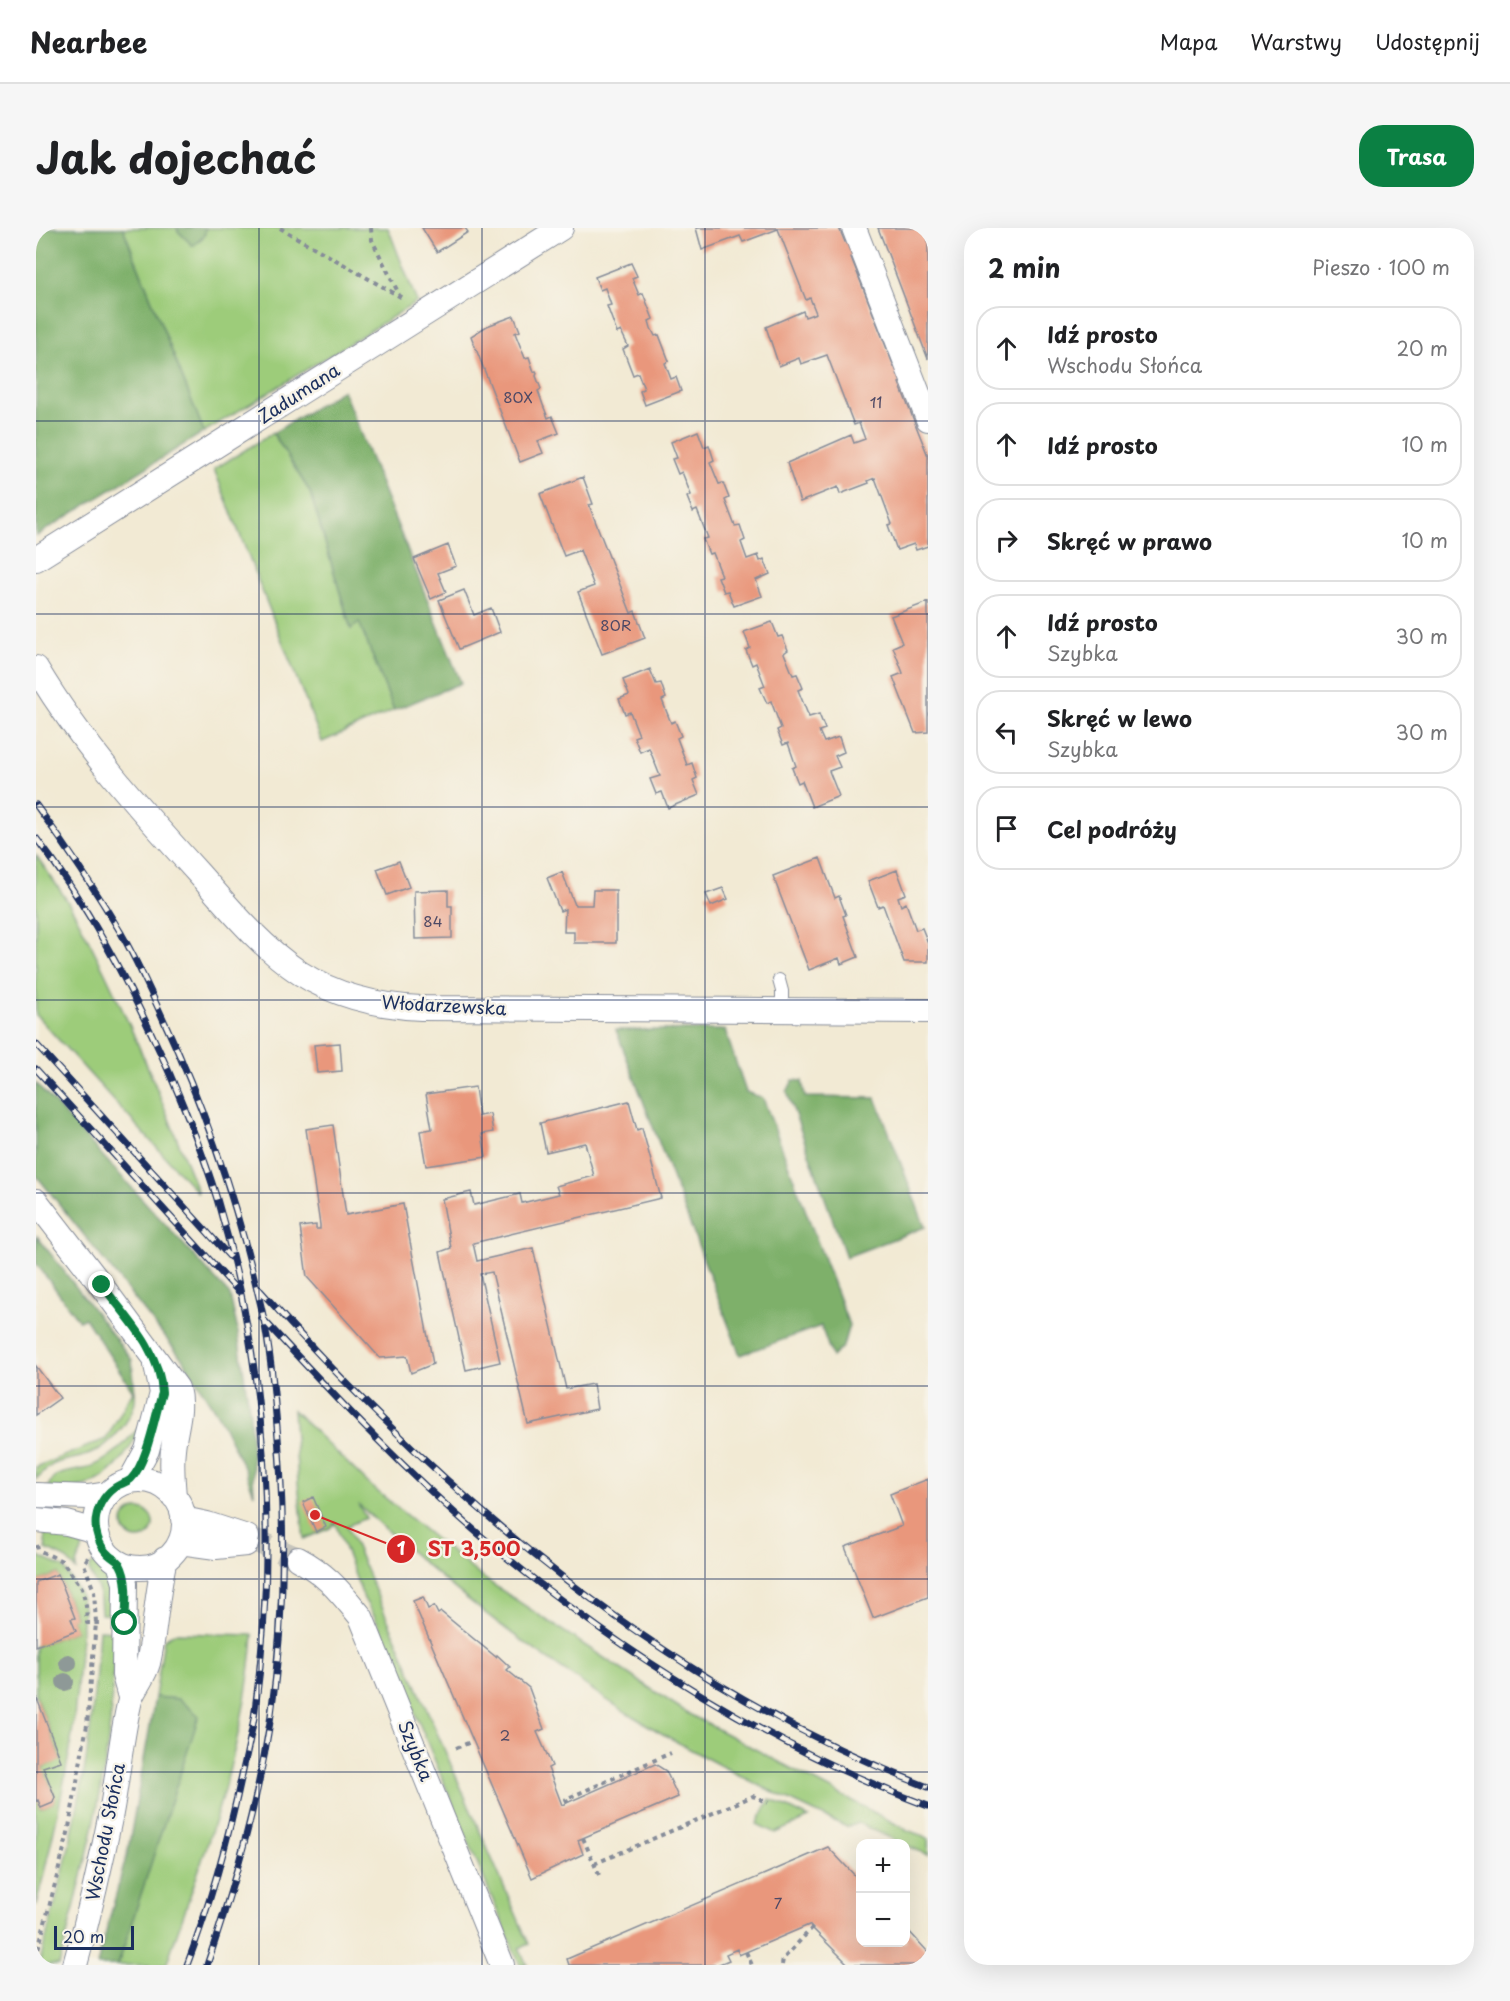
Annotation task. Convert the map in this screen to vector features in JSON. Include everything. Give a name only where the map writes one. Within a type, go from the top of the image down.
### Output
[{"type":"street","name":"Zadumana","points":[[36,559],[422,315],[542,249],[561,228]]},
{"type":"street","points":[[854,228],[928,419]]},
{"type":"street","name":"Włodarzewska","points":[[36,668],[58,704],[111,777],[240,920],[300,973],[333,990],[366,1001],[421,1008],[928,1011]]},
{"type":"street","points":[[36,1202],[152,1352],[177,1388],[181,1403],[172,1449],[174,1497]]},
{"type":"street","points":[[130,1480],[147,1450],[162,1393],[152,1352]]},
{"type":"street","points":[[176,1540],[180,1507],[166,1488],[156,1482],[130,1480],[118,1485],[107,1494],[100,1505],[96,1518],[98,1538],[108,1555],[119,1563],[132,1567],[155,1565],[176,1540],[207,1524],[246,1541]]},
{"type":"street","points":[[36,1495],[88,1497],[107,1494]]},
{"type":"street","points":[[36,1520],[67,1523],[98,1538]]},
{"type":"street","name":"Wschodu Słońca","points":[[75,1965],[89,1915],[111,1812],[130,1697],[142,1679],[147,1664],[155,1626],[159,1582],[176,1540]]},
{"type":"street","name":"Szybka","points":[[298,1559],[333,1582],[361,1617],[502,1965]]},
{"type":"street","name":"Wschodu Słońca","points":[[119,1563],[125,1583],[124,1675],[130,1697]]},
{"type":"lane","points":[[779,980],[782,1010]]},
{"type":"path","points":[[280,228],[399,294],[422,315]]},
{"type":"path","points":[[370,228],[372,240],[399,294]]},
{"type":"path","points":[[36,1538],[38,1550],[62,1561],[82,1588],[87,1623]]},
{"type":"path","points":[[36,1958],[68,1833],[87,1725],[96,1623],[94,1591],[84,1564],[98,1538]]},
{"type":"path","points":[[456,1748],[473,1741]]},
{"type":"path","points":[[568,1803],[566,1799],[671,1753]]},
{"type":"path","points":[[594,1864],[753,1796],[768,1803]]},
{"type":"path","points":[[583,1838],[599,1875]]},
{"type":"path","points":[[782,1965],[783,1959],[812,1928]]},
{"type":"path","points":[[746,1952],[752,1965]]},
{"type":"green space","points":[[36,228],[123,228],[204,432],[36,536]]},
{"type":"green space","points":[[123,228],[177,228],[178,231],[204,236],[206,228],[388,228],[417,302],[204,432]]},
{"type":"green space","points":[[177,228],[206,228],[204,236],[193,246]]},
{"type":"green space","points":[[343,390],[461,683],[394,710],[359,622],[351,629],[310,492],[273,433]]},
{"type":"green space","points":[[273,433],[310,492],[351,629],[359,621],[394,710],[322,742],[214,469]]},
{"type":"green space","points":[[36,855],[72,908],[94,950],[156,1088],[198,1193],[36,1015]]},
{"type":"green space","points":[[616,1030],[725,1030],[746,1092],[763,1098],[849,1325],[843,1346],[832,1357],[821,1326],[740,1355]]},
{"type":"green space","points":[[793,1080],[802,1081],[805,1097],[876,1098],[925,1227],[846,1257],[787,1092]]},
{"type":"green space","points":[[36,1083],[230,1295],[250,1415],[254,1494],[219,1417],[184,1361],[36,1175]]},
{"type":"green space","points":[[37,1236],[132,1360],[135,1393],[85,1318],[79,1321],[36,1263]]},
{"type":"green space","points":[[133,1391],[135,1402],[132,1411],[114,1437],[86,1456],[54,1464],[36,1479],[36,1467],[106,1439]]},
{"type":"green space","points":[[293,1410],[372,1487],[483,1578],[689,1714],[907,1830],[928,1838],[928,1855],[910,1847],[910,1839],[893,1839],[858,1823],[847,1827],[792,1802],[712,1761],[627,1713],[551,1662],[493,1619],[411,1552],[358,1504],[366,1518],[347,1526],[529,1944],[519,1948],[527,1965],[520,1965],[375,1617],[364,1599],[335,1523],[330,1528],[304,1539]]},
{"type":"green space","points":[[142,1424],[124,1457],[97,1481],[85,1486],[48,1488],[50,1482],[58,1475],[88,1468],[104,1460],[118,1450]]},
{"type":"green space","points":[[138,1509],[149,1513],[153,1524],[149,1535],[138,1539],[127,1535],[123,1524],[127,1513]]},
{"type":"green space","points":[[44,1531],[59,1534],[83,1547],[76,1570],[65,1558],[46,1549]]},
{"type":"green space","points":[[36,1555],[63,1567],[79,1592],[83,1607],[70,1749],[36,1906],[36,1801],[38,1800],[41,1808],[53,1803],[55,1797],[43,1767],[61,1760],[36,1695],[36,1646],[76,1631],[71,1619],[75,1617],[58,1574],[36,1582]]},
{"type":"green space","points":[[98,1561],[111,1586],[116,1615],[101,1614],[98,1589],[89,1570],[90,1565]]},
{"type":"green space","points":[[99,1630],[115,1631],[112,1700],[102,1784],[59,1965],[39,1965],[80,1796],[89,1737]]},
{"type":"green space","points":[[175,1633],[253,1635],[241,1720],[232,1761],[208,1844],[166,1965],[118,1965],[146,1876],[179,1699],[155,1697],[164,1639]]},
{"type":"green space","points":[[155,1697],[179,1699],[199,1716],[118,1965],[97,1965],[128,1850]]},
{"type":"green space","points":[[770,1799],[809,1818],[775,1833],[757,1824]]},
{"type":"building","points":[[422,228],[465,228],[468,232],[437,252]]},
{"type":"building","points":[[696,228],[839,228],[845,242],[850,240],[855,255],[851,257],[894,367],[898,365],[904,381],[899,383],[928,456],[928,546],[916,550],[914,544],[897,550],[888,525],[892,524],[875,478],[868,481],[869,483],[840,494],[838,487],[800,502],[787,463],[851,435],[854,443],[865,439],[859,423],[854,425],[827,355],[801,364],[799,358],[779,366],[766,327],[803,311],[805,317],[816,313],[810,298],[806,300],[778,229],[743,242],[740,236],[702,250]]},
{"type":"building","points":[[878,228],[928,228],[928,359]]},
{"type":"building","points":[[631,263],[637,276],[632,278],[639,295],[643,293],[653,319],[649,321],[651,328],[655,336],[659,335],[669,361],[665,363],[671,379],[676,377],[681,391],[645,405],[640,391],[644,389],[638,373],[633,375],[623,349],[628,346],[621,331],[617,333],[607,306],[611,305],[605,288],[600,290],[595,277]]},
{"type":"building","points":[[514,316],[520,331],[515,333],[525,358],[529,357],[534,372],[537,373],[541,389],[538,391],[548,418],[552,416],[559,433],[538,441],[543,453],[520,462],[471,336],[487,326]]},
{"type":"building","points":[[698,431],[704,447],[709,445],[714,460],[710,462],[719,484],[723,483],[729,498],[725,500],[735,526],[740,525],[745,540],[741,542],[747,559],[758,555],[760,561],[764,559],[770,574],[756,580],[762,596],[734,606],[728,591],[724,592],[718,577],[722,576],[713,553],[709,554],[703,539],[708,538],[697,510],[693,512],[687,497],[691,495],[682,472],[678,474],[672,459],[677,458],[671,442]]},
{"type":"building","points":[[583,477],[593,504],[589,505],[631,613],[635,611],[645,638],[602,654],[578,592],[594,586],[580,550],[564,556],[540,494]]},
{"type":"building","points":[[448,545],[456,566],[438,573],[446,592],[431,599],[414,559]]},
{"type":"building","points":[[464,590],[474,615],[491,608],[500,632],[459,649],[439,600]]},
{"type":"building","points":[[928,602],[928,732],[915,733],[893,677],[903,673],[893,647],[902,643],[891,616]]},
{"type":"building","points":[[772,622],[778,637],[782,636],[788,650],[784,653],[793,675],[797,674],[803,688],[798,690],[809,717],[819,714],[825,729],[819,731],[824,742],[839,737],[844,752],[835,756],[840,767],[829,771],[839,796],[812,807],[802,781],[798,783],[792,768],[796,766],[788,743],[783,745],[777,730],[781,728],[771,701],[767,703],[760,688],[765,686],[756,663],[752,665],[746,650],[750,648],[744,632]]},
{"type":"building","points":[[650,669],[656,684],[661,683],[666,698],[662,700],[671,723],[675,721],[681,736],[677,738],[687,765],[692,763],[697,778],[693,780],[699,795],[668,808],[662,792],[656,794],[650,779],[660,776],[649,748],[640,752],[634,737],[639,735],[630,712],[625,714],[619,699],[629,695],[623,680]]},
{"type":"building","points":[[820,858],[835,898],[839,896],[846,915],[843,916],[858,957],[841,964],[839,958],[809,970],[773,876]]},
{"type":"building","points":[[399,861],[409,887],[387,895],[377,869]]},
{"type":"building","points":[[897,870],[906,894],[898,897],[901,906],[906,903],[916,930],[922,928],[928,943],[928,962],[904,962],[883,905],[878,907],[868,881]]},
{"type":"building","points":[[562,872],[575,905],[592,905],[593,890],[616,890],[616,943],[574,943],[574,932],[564,932],[565,909],[560,911],[547,878]]},
{"type":"building","points":[[723,888],[728,899],[711,906],[706,894]]},
{"type":"building","points":[[448,890],[448,906],[452,906],[452,938],[415,939],[414,891]]},
{"type":"building","points":[[340,1043],[342,1071],[317,1073],[314,1045]]},
{"type":"building","points":[[475,1087],[479,1116],[490,1114],[493,1132],[482,1134],[486,1157],[426,1166],[420,1131],[432,1129],[426,1094]]},
{"type":"building","points":[[629,1101],[637,1130],[642,1128],[661,1198],[473,1243],[477,1261],[533,1248],[566,1389],[593,1384],[597,1409],[528,1424],[492,1272],[480,1274],[500,1362],[466,1370],[440,1252],[451,1248],[442,1199],[471,1192],[474,1205],[520,1194],[522,1203],[559,1194],[556,1186],[594,1176],[585,1143],[546,1152],[540,1123]]},
{"type":"building","points":[[333,1125],[346,1215],[403,1204],[433,1364],[411,1373],[407,1356],[380,1358],[307,1277],[300,1227],[316,1225],[316,1229],[320,1229],[320,1225],[306,1129]]},
{"type":"building","points":[[36,1366],[60,1398],[36,1415]]},
{"type":"building","points":[[928,1479],[928,1597],[873,1618],[845,1547],[902,1526],[890,1494]]},
{"type":"building","points":[[313,1497],[326,1527],[316,1532],[303,1502]]},
{"type":"building","points":[[58,1574],[75,1618],[71,1619],[76,1631],[36,1646],[36,1582]]},
{"type":"building","points":[[423,1597],[428,1609],[434,1606],[438,1614],[441,1612],[496,1657],[497,1655],[510,1667],[507,1670],[529,1688],[544,1729],[537,1732],[552,1766],[548,1768],[562,1805],[655,1764],[666,1771],[678,1797],[578,1840],[583,1854],[532,1878],[413,1601]]},
{"type":"building","points":[[36,1696],[61,1761],[43,1767],[55,1797],[53,1803],[41,1808],[38,1800],[36,1801]]},
{"type":"building","points":[[828,1847],[856,1877],[856,1947],[910,1947],[910,1932],[928,1952],[916,1965],[849,1965],[809,1925],[739,1955],[737,1949],[726,1954],[729,1960],[717,1965],[569,1965],[567,1959]]},
{"type":"tunnel","points":[[247,1537],[298,1559]]},
{"type":"railway","points":[[36,805],[80,868],[121,933],[180,1056],[208,1126],[232,1197],[261,1306],[268,1346],[274,1388],[281,1492],[282,1568],[279,1645],[265,1753],[235,1875],[207,1965]]},
{"type":"railway","points":[[36,838],[89,915],[120,970],[161,1054],[191,1125],[217,1199],[234,1262],[257,1391],[266,1522],[261,1653],[254,1718],[238,1795],[212,1893],[187,1965]]},
{"type":"railway","points":[[36,1044],[230,1257]]},
{"type":"railway","points":[[36,1069],[238,1291]]},
{"type":"railway","points":[[258,1288],[330,1366],[404,1440],[482,1511],[564,1578],[649,1640],[738,1696],[831,1745],[928,1787]]},
{"type":"railway","points":[[262,1318],[403,1465],[463,1521],[594,1624],[646,1660],[756,1727],[870,1783],[928,1806]]},
{"type":"place","name":"ST 3,500","points":[[315,1515]]},
{"type":"route","points":[[102,1285],[152,1352],[162,1386],[147,1450],[140,1464],[130,1480],[118,1485],[107,1494],[96,1518],[96,1531],[100,1544],[108,1555],[119,1563],[125,1583],[125,1623]]}]
